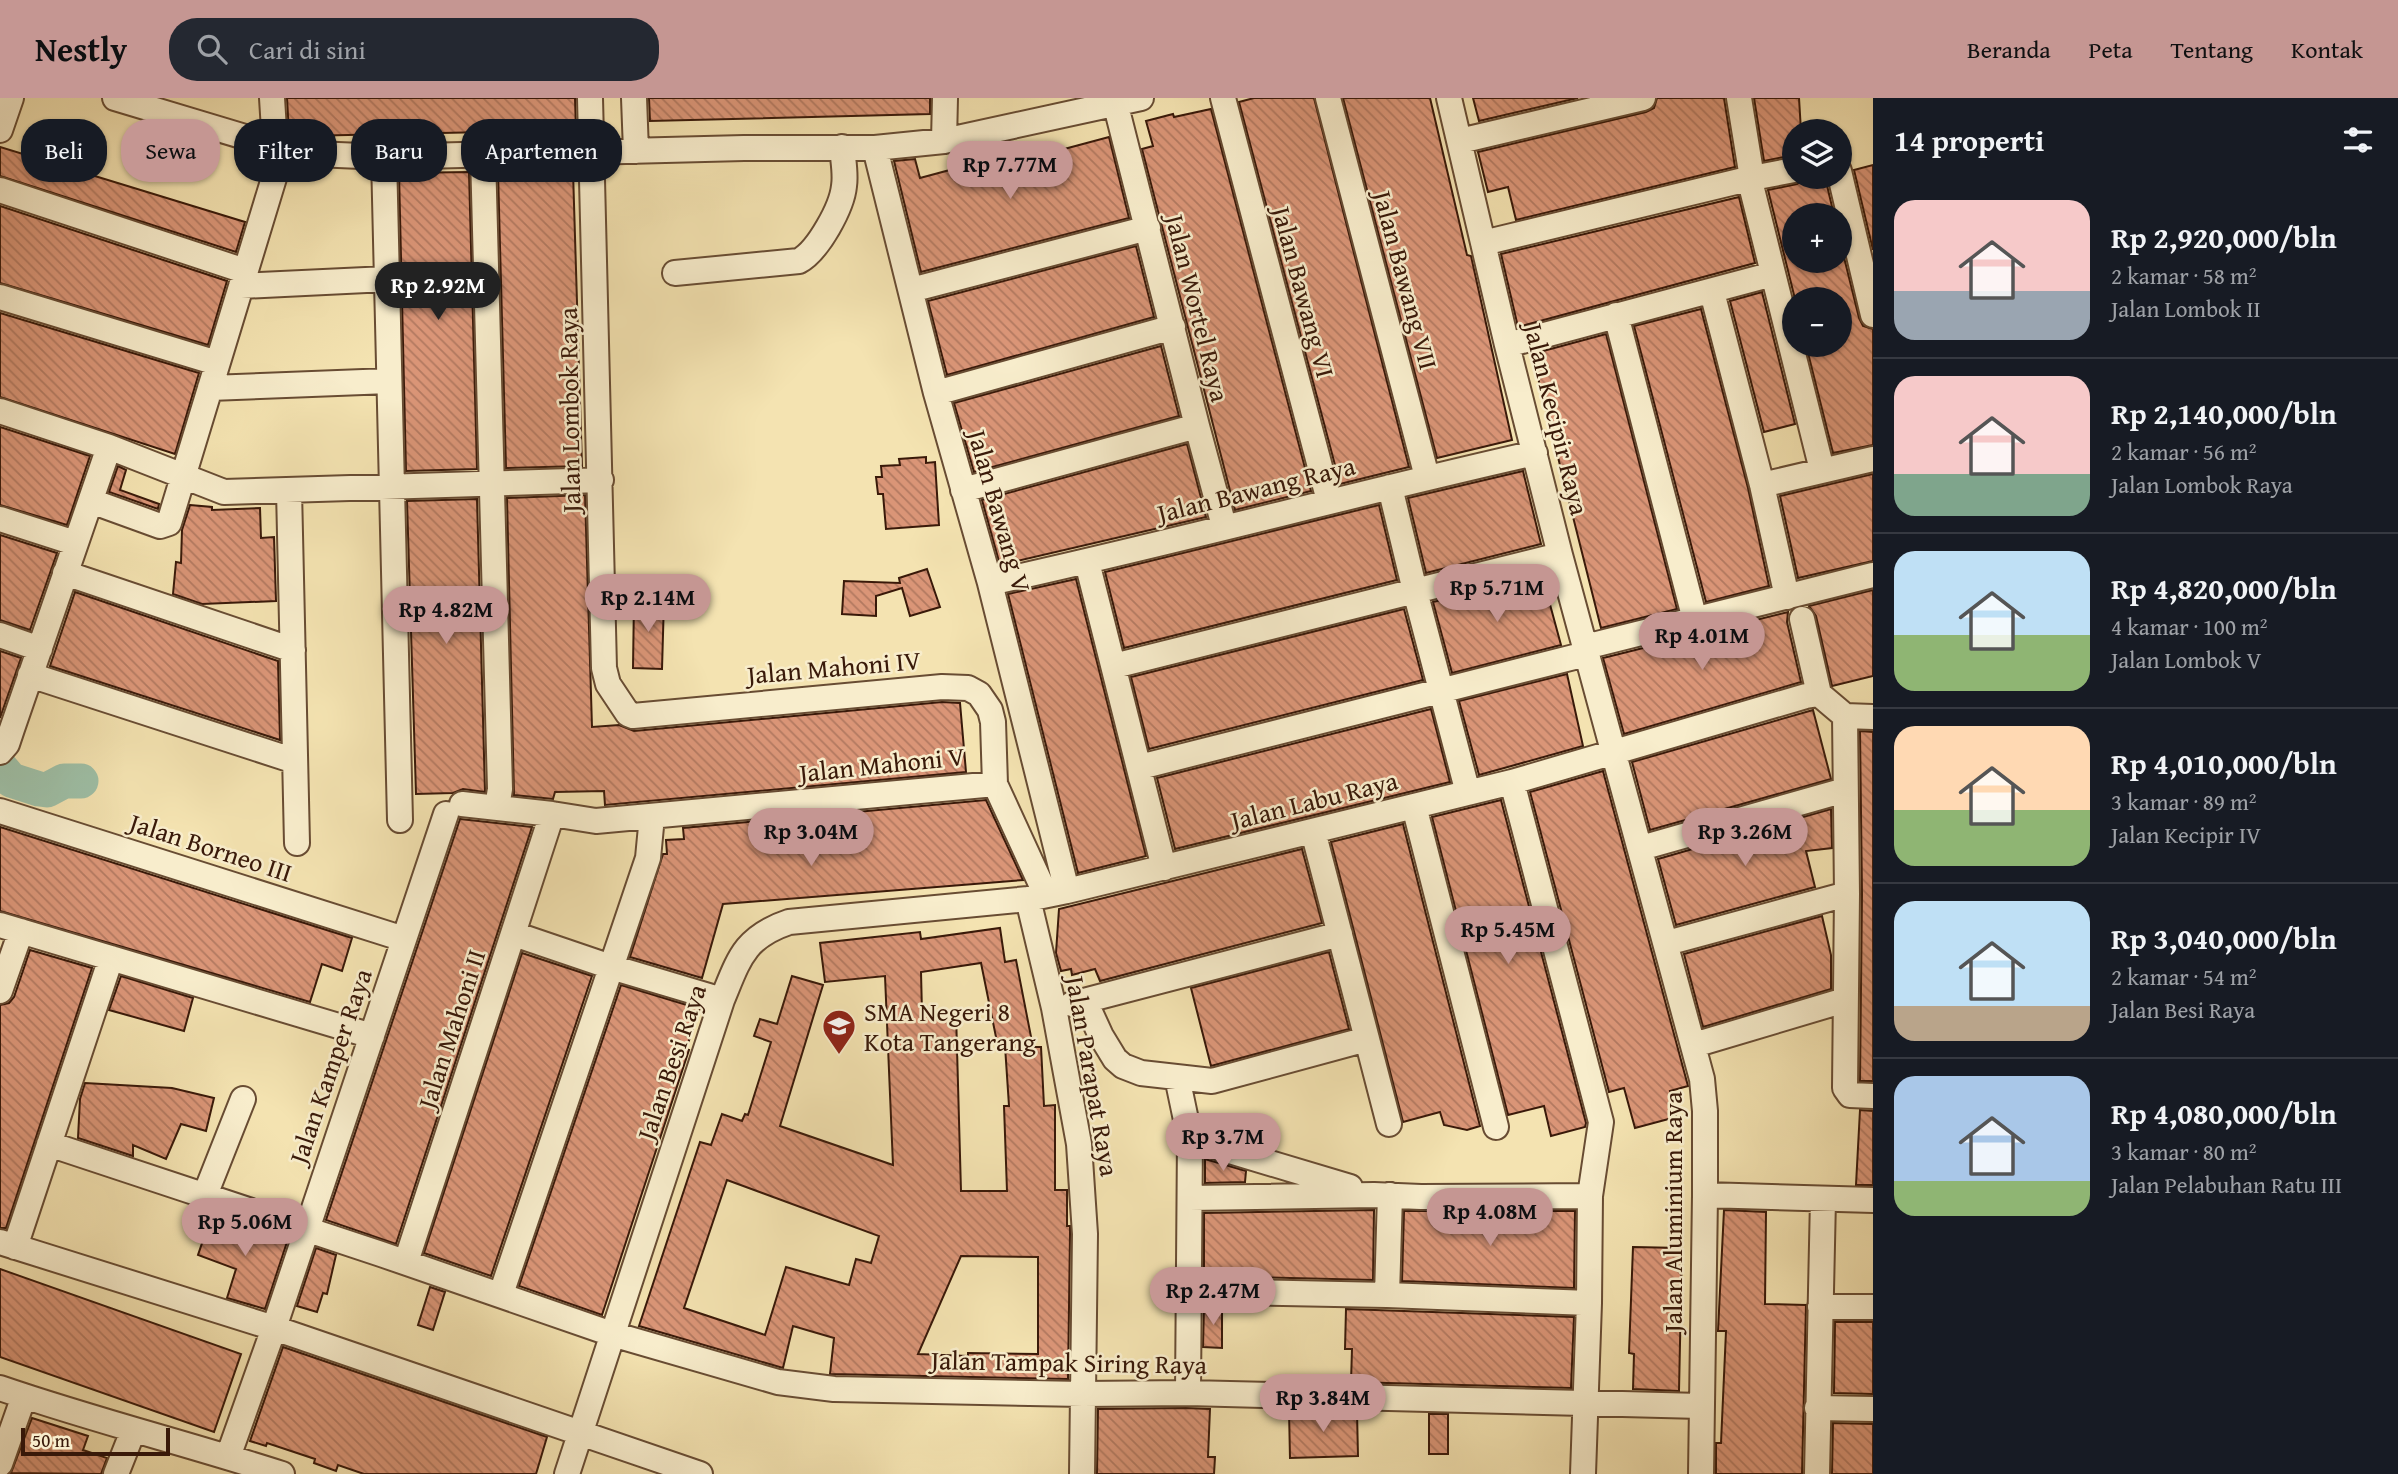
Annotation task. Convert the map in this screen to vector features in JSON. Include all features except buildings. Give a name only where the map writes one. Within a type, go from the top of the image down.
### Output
[{"type":"street","points":[[0,130],[11,98]]},
{"type":"street","points":[[115,98],[234,134]]},
{"type":"street","points":[[272,98],[273,119]]},
{"type":"street","points":[[590,98],[600,119]]},
{"type":"street","points":[[622,136],[634,98]]},
{"type":"street","points":[[944,141],[945,98]]},
{"type":"street","points":[[622,152],[875,148],[944,141],[1115,101],[1141,98]]},
{"type":"street","name":"Jalan Bawang VI","points":[[1223,98],[1329,501]]},
{"type":"street","name":"Jalan Bawang VII","points":[[1328,98],[1427,477]]},
{"type":"street","name":"Jalan Kecipir Raya","points":[[1450,98],[1507,345],[1560,555],[1614,752]]},
{"type":"street","points":[[1460,141],[1643,98]]},
{"type":"street","points":[[1739,98],[1751,185],[1822,470]]},
{"type":"street","name":"Jalan Wortel Raya","points":[[1115,101],[1224,526]]},
{"type":"street","points":[[675,273],[799,261],[805,258],[820,240],[843,196],[845,182],[842,147]]},
{"type":"street","name":"Jalan Bawang V","points":[[875,148],[936,393],[990,583],[1047,895]]},
{"type":"street","points":[[1483,243],[1782,172]]},
{"type":"street","points":[[91,501],[160,526],[169,523],[272,182]]},
{"type":"street","points":[[385,182],[400,820]]},
{"type":"street","points":[[484,182],[493,484],[498,799]]},
{"type":"street","name":"Jalan Lombok Raya","points":[[613,692],[605,678],[604,668],[601,480],[616,182]]},
{"type":"street","points":[[1843,189],[1873,315]]},
{"type":"street","points":[[0,190],[243,278],[387,279]]},
{"type":"street","points":[[911,290],[1148,228]]},
{"type":"street","points":[[1507,345],[1773,274]]},
{"type":"street","points":[[1712,292],[1762,485],[1787,597]]},
{"type":"street","points":[[0,297],[217,363]]},
{"type":"street","points":[[1616,315],[1695,620]]},
{"type":"street","points":[[936,393],[1173,327]]},
{"type":"street","points":[[210,388],[389,381]]},
{"type":"street","points":[[0,411],[109,447],[183,474],[217,490],[232,492],[601,480]]},
{"type":"street","points":[[963,490],[1197,426]]},
{"type":"street","points":[[3,748],[109,447]]},
{"type":"street","name":"Jalan Bawang Raya","points":[[990,583],[1535,453]]},
{"type":"street","points":[[1762,485],[1873,458]]},
{"type":"street","points":[[1390,487],[1468,793]]},
{"type":"street","points":[[289,490],[297,843]]},
{"type":"street","points":[[0,519],[75,543]]},
{"type":"street","points":[[1114,666],[1560,555]]},
{"type":"street","points":[[1087,562],[1164,868]]},
{"type":"street","points":[[65,573],[293,650]]},
{"type":"street","points":[[1140,767],[1873,575]]},
{"type":"street","points":[[1802,619],[1819,694],[1845,716],[1873,717]]},
{"type":"street","points":[[0,635],[40,649]]},
{"type":"street","points":[[30,675],[295,761]]},
{"type":"street","name":"Jalan Mahoni IV","points":[[613,692],[628,714],[633,716],[965,687],[982,698],[992,716],[995,783]]},
{"type":"street","name":"Jalan Labu Raya","points":[[1047,895],[1512,782],[1819,694]]},
{"type":"street","points":[[1845,716],[1845,1088],[1862,1096]]},
{"type":"street","name":"Jalan Aluminium Raya","points":[[1614,752],[1702,1079],[1705,1195],[1701,1474]]},
{"type":"street","points":[[1512,782],[1601,1122],[1590,1196],[1583,1474]]},
{"type":"street","name":"Jalan Mahoni V","points":[[454,809],[498,799],[552,814],[596,821],[995,783],[1047,895]]},
{"type":"street","points":[[1641,848],[1845,790]]},
{"type":"street","points":[[1414,806],[1496,1127]]},
{"type":"street","name":"Jalan Kamper Raya","points":[[228,1457],[404,939],[454,809]]},
{"type":"street","name":"Jalan Borneo III","points":[[0,811],[404,939]]},
{"type":"street","name":"Jalan Mahoni II","points":[[406,1262],[552,814]]},
{"type":"street","points":[[501,1294],[648,858],[652,816]]},
{"type":"street","points":[[1313,831],[1389,1124]]},
{"type":"street","points":[[1667,943],[1847,894]]},
{"type":"street","name":"Jalan Besi Raya","points":[[567,1474],[722,1000],[746,948],[771,928],[789,922],[1047,895]]},
{"type":"street","name":"Jalan Parapat Raya","points":[[1047,895],[1054,1008],[1079,1144],[1082,1179],[1085,1234],[1082,1474]]},
{"type":"street","points":[[0,991],[10,928],[372,1036]]},
{"type":"street","points":[[514,934],[611,967],[722,1000]]},
{"type":"street","points":[[1054,1008],[1340,934]]},
{"type":"street","points":[[111,958],[50,1144],[8,1245],[274,1328],[700,1474]]},
{"type":"street","points":[[1694,1045],[1845,1000]]},
{"type":"street","points":[[1085,1001],[1107,1048],[1124,1066],[1141,1073],[1212,1081],[1367,1039]]},
{"type":"street","points":[[1177,1077],[1190,1139],[1188,1393]]},
{"type":"street","points":[[205,1195],[243,1099]]},
{"type":"street","points":[[1190,1139],[1382,1195]]},
{"type":"street","name":"Jalan Tampak Siring Raya","points":[[50,1144],[306,1228],[612,1334],[778,1382],[806,1387],[834,1390],[1188,1393],[1700,1406]]},
{"type":"street","points":[[1382,1195],[1387,1295]]},
{"type":"street","points":[[1705,1195],[1873,1200]]},
{"type":"street","points":[[1190,1198],[1590,1196]]},
{"type":"street","points":[[1817,1474],[1824,1199]]},
{"type":"street","points":[[1190,1291],[1589,1303]]},
{"type":"street","points":[[1820,1307],[1873,1307]]},
{"type":"street","points":[[0,1388],[282,1474]]},
{"type":"street","points":[[0,1464],[24,1396]]},
{"type":"street","points":[[1817,1408],[1873,1409]]},
{"type":"street","points":[[116,1474],[132,1430]]},
{"type":"waterway","points":[[0,767],[11,780],[39,789],[47,790],[64,781],[81,781]]},
{"type":"place","name":"SMA Negeri 8 Kota Tangerang","points":[[839,1056]]}]
